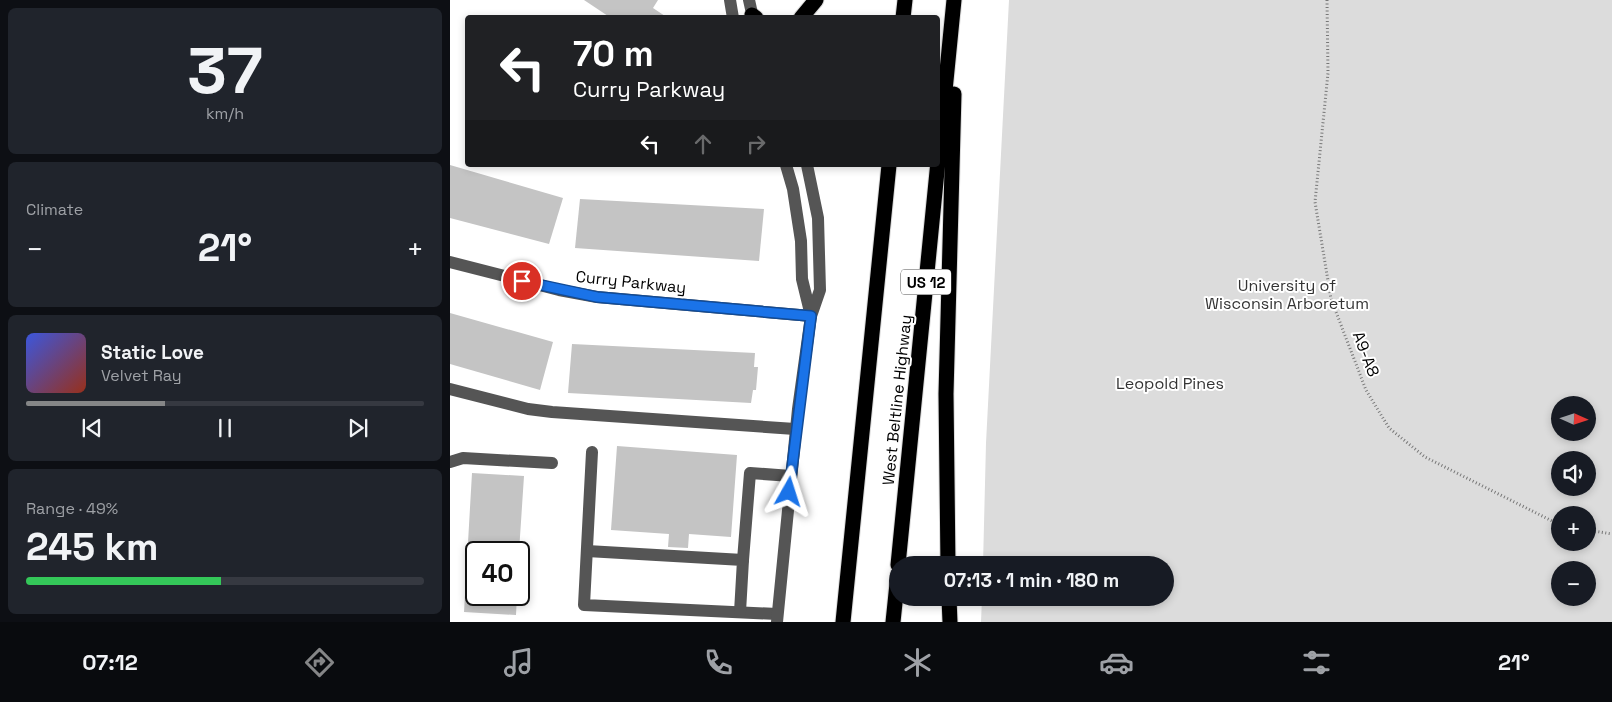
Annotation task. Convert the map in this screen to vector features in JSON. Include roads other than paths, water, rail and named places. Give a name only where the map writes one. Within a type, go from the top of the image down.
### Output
[{"type":"highway","points":[[804,15],[816,0]]},
{"type":"highway","points":[[814,15],[816,0]]},
{"type":"highway","points":[[903,15],[905,0]]},
{"type":"highway","points":[[948,556],[946,394],[956,0]]},
{"type":"highway","name":"West Beltline Highway","points":[[940,156],[956,0]]},
{"type":"highway","name":"West Beltline Highway","points":[[843,622],[889,167]]},
{"type":"highway","name":"West Beltline Highway","points":[[899,556],[939,167]]},
{"type":"highway","points":[[893,622],[895,606]]},
{"type":"highway","points":[[949,606],[950,622]]},
{"type":"street","points":[[730,0],[733,15]]},
{"type":"street","points":[[787,167],[793,189],[800,240],[802,280],[811,316]]},
{"type":"street","points":[[592,452],[584,605],[715,616],[740,612],[777,618],[795,429],[811,316],[820,290],[821,250],[818,218],[807,167]]},
{"type":"street","name":"Curry Parkway","points":[[450,262],[558,290],[597,297],[811,316]]},
{"type":"street","points":[[450,388],[528,409],[552,412],[795,429]]},
{"type":"street","points":[[450,462],[463,458],[552,464]]},
{"type":"street","points":[[740,612],[750,472],[791,476]]},
{"type":"street","points":[[587,551],[743,560]]},
{"type":"park label","name":"University of Wisconsin Arboretum","points":[[1287,294]]},
{"type":"park label","name":"Leopold Pines","points":[[1170,383]]}]
